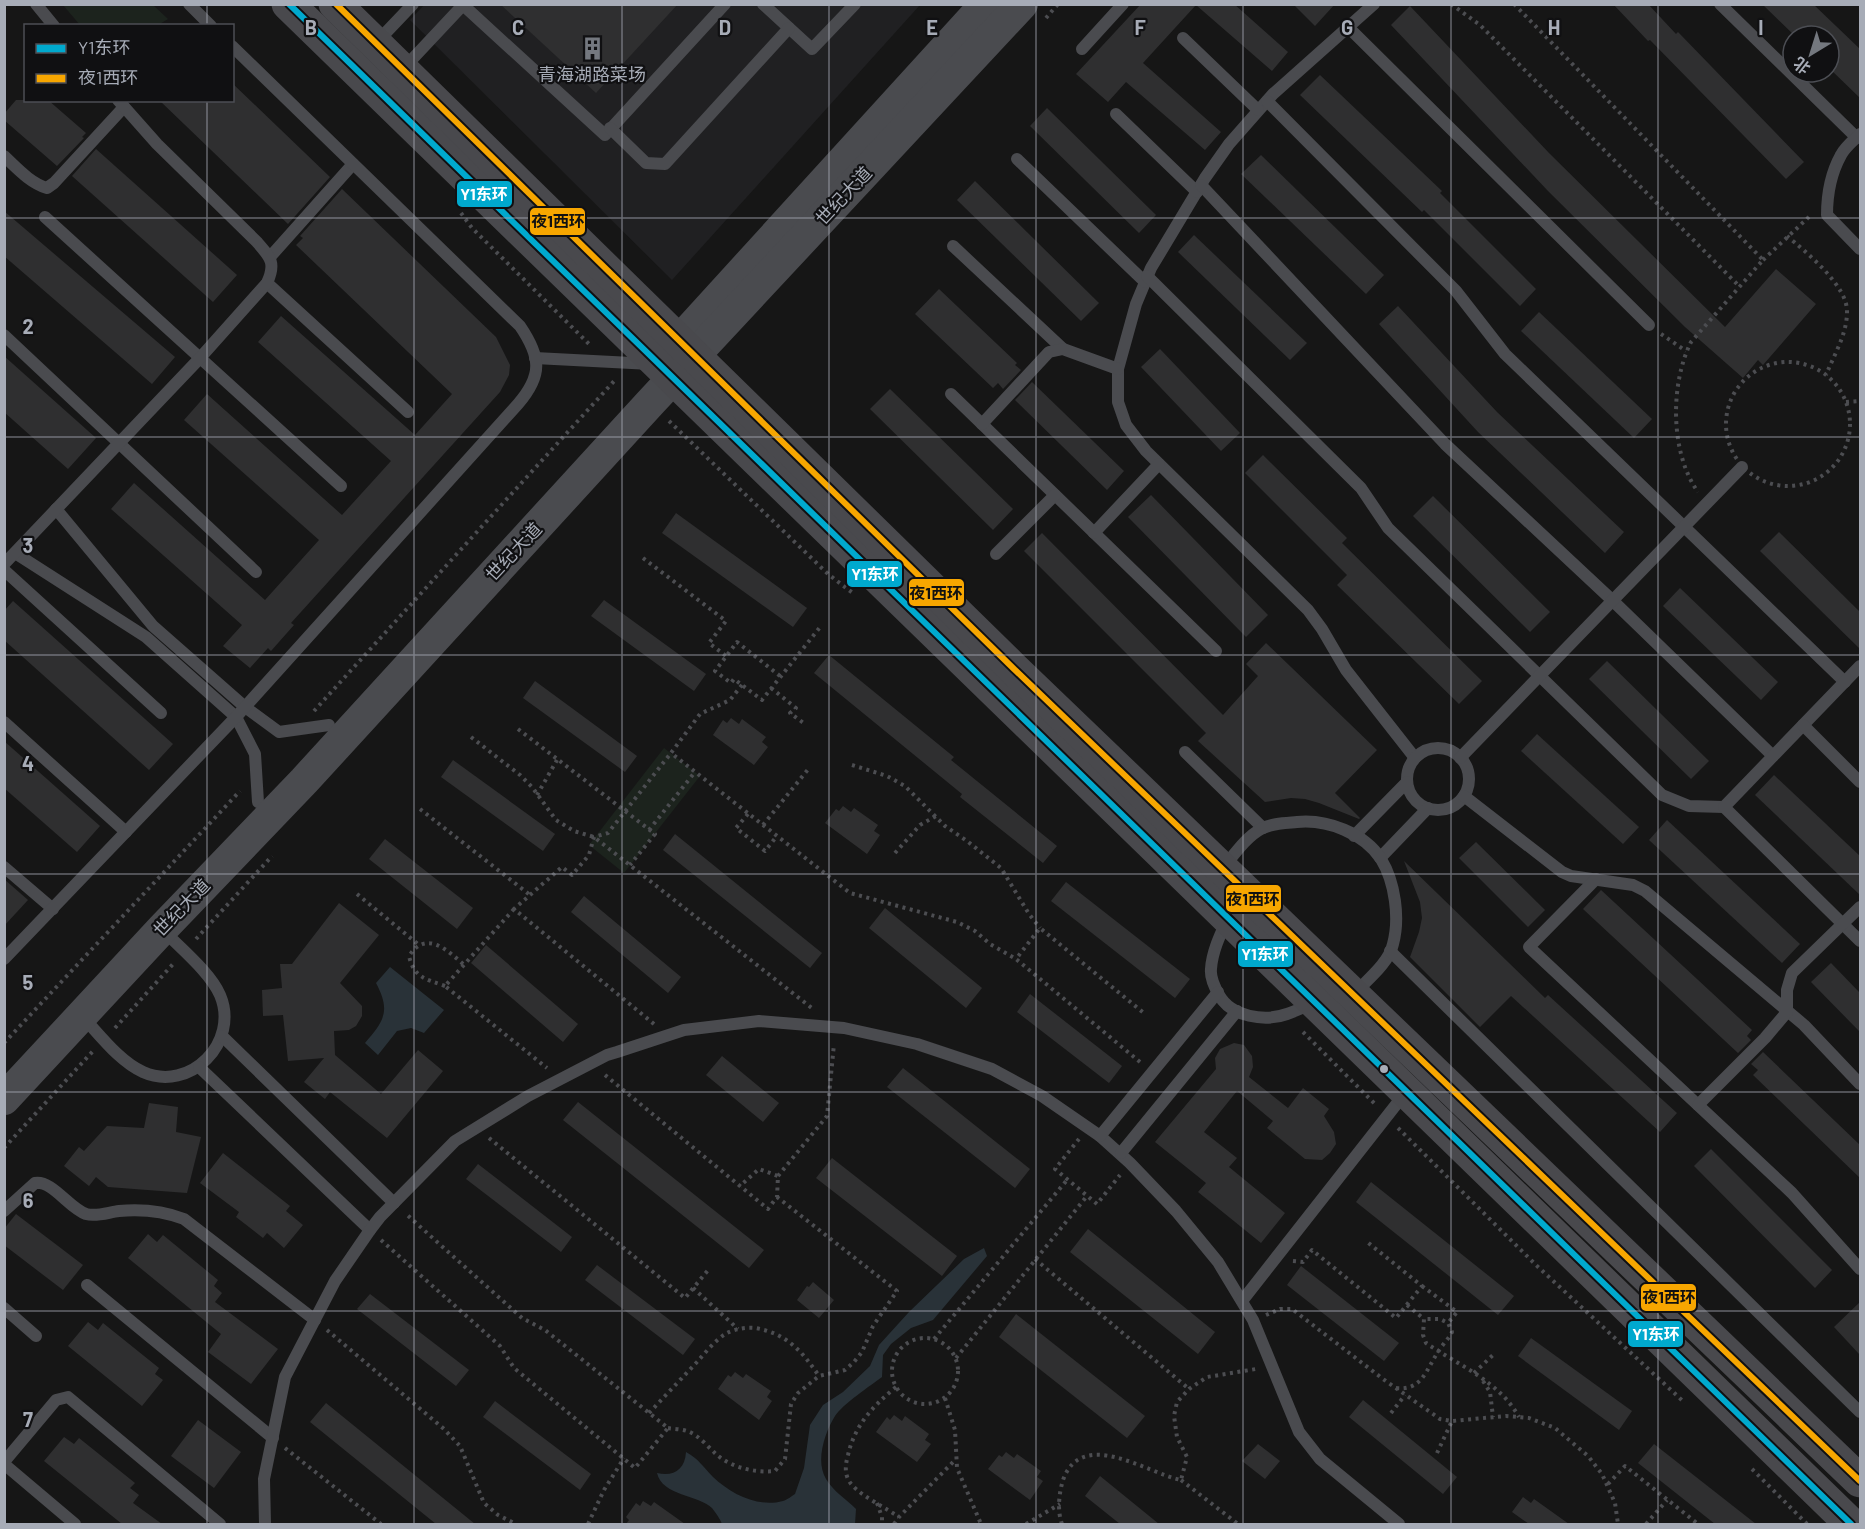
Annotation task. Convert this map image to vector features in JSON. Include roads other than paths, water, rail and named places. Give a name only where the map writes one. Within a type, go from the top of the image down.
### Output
[{"type":"main road","points":[[288,4],[654,369],[1212,880],[1227,918],[1337,1006],[1406,1092],[1851,1524]]},
{"type":"main road","points":[[335,4],[1014,669],[1212,880],[1337,1006],[1860,1481]]},
{"type":"street","name":"世纪大道","points":[[4,1070],[257,788],[329,725],[654,369],[688,348],[1022,4]]},
{"type":"street","name":"世纪大道","points":[[688,348],[974,12]]},
{"type":"street","name":"世纪大道","points":[[4,1099],[304,781],[654,369]]},
{"type":"lane","points":[[36,4],[52,24]]},
{"type":"lane","points":[[189,4],[209,24]]},
{"type":"lane","points":[[376,44],[413,4]]},
{"type":"lane","points":[[402,70],[463,5],[604,135],[724,4]]},
{"type":"lane","points":[[763,4],[812,49],[855,4]]},
{"type":"lane","points":[[1082,49],[1123,4]]},
{"type":"lane","points":[[1374,4],[1263,105],[1229,144],[1199,188],[1146,279],[1136,304],[1118,369],[1118,402],[1126,425],[1146,451],[1308,610],[1346,670],[1415,758]]},
{"type":"lane","points":[[1720,4],[1859,136],[1842,153],[1833,172],[1827,201],[1827,215],[1860,249]]},
{"type":"lane","points":[[1348,27],[1649,325]]},
{"type":"lane","points":[[610,128],[646,163],[664,164],[789,28]]},
{"type":"lane","points":[[1183,38],[1263,105],[1456,291],[1505,354],[1845,682]]},
{"type":"lane","points":[[4,959],[236,717],[531,390],[537,371],[532,344],[520,326],[234,48]]},
{"type":"lane","points":[[4,156],[28,178],[39,186],[47,188],[54,183],[121,104],[157,144],[257,242],[270,257],[272,272],[267,283],[200,358],[7,561]]},
{"type":"lane","points":[[1116,114],[1199,188],[1445,444],[1612,600],[1773,756]]},
{"type":"lane","points":[[1017,159],[1146,279],[1361,488],[1388,528],[1662,795],[1689,806],[1724,807],[1860,941]]},
{"type":"lane","points":[[270,257],[353,164]]},
{"type":"lane","points":[[45,217],[341,486]]},
{"type":"lane","points":[[953,246],[1063,350],[1118,369]]},
{"type":"lane","points":[[267,283],[408,412]]},
{"type":"lane","points":[[4,335],[256,572]]},
{"type":"lane","points":[[982,424],[1049,352],[1063,350]]},
{"type":"lane","points":[[535,358],[654,369]]},
{"type":"lane","points":[[951,394],[1216,651]]},
{"type":"lane","points":[[1094,533],[1159,464]]},
{"type":"lane","points":[[1460,758],[1742,467]]},
{"type":"lane","points":[[996,554],[1055,495]]},
{"type":"lane","points":[[56,509],[153,626],[245,707],[279,732],[295,732],[329,725]]},
{"type":"lane","points":[[7,561],[161,713]]},
{"type":"lane","points":[[7,561],[146,637],[236,717],[255,754],[257,788]]},
{"type":"lane","points":[[1724,807],[1860,666]]},
{"type":"lane","points":[[4,722],[126,832]]},
{"type":"lane","points":[[1803,725],[1860,782]]},
{"type":"lane","points":[[1432,748],[1443,748],[1460,758],[1469,776],[1464,796],[1457,803],[1438,810],[1428,808],[1412,796],[1407,782],[1409,767],[1415,758],[1432,748]]},
{"type":"lane","points":[[1185,752],[1263,828]]},
{"type":"lane","points":[[1354,836],[1407,782]]},
{"type":"lane","points":[[1464,796],[1562,872],[1571,876],[1633,885],[1645,891],[1804,1024],[1860,1084]]},
{"type":"lane","points":[[1380,858],[1428,808]]},
{"type":"lane","points":[[1212,880],[1254,834],[1263,828],[1279,823],[1314,820],[1338,826],[1380,858],[1389,876],[1395,902],[1396,924],[1393,946],[1385,961],[1337,1006],[1275,1016],[1244,1015],[1222,1000],[1210,970],[1214,950],[1227,918]]},
{"type":"lane","points":[[4,867],[53,909]]},
{"type":"lane","points":[[1596,879],[1529,947],[1792,1193],[1860,1269]]},
{"type":"lane","points":[[1698,1105],[1765,1038],[1787,1012],[1787,990],[1792,973],[1860,907]]},
{"type":"lane","points":[[81,1016],[129,1063],[145,1073],[163,1077],[182,1075],[199,1067],[213,1054],[222,1036],[225,1016],[221,996],[210,979],[162,929]]},
{"type":"lane","points":[[1390,951],[1860,1412]]},
{"type":"lane","points":[[1100,1136],[1218,992]]},
{"type":"lane","points":[[1125,1158],[1237,1011]]},
{"type":"lane","points":[[265,1524],[264,1479],[285,1377],[335,1281],[370,1230],[394,1203],[455,1142],[528,1096],[590,1063],[607,1055],[684,1030],[759,1021],[836,1028],[917,1044],[992,1069],[1042,1096],[1100,1136],[1125,1158],[1176,1211],[1218,1262],[1253,1320],[1299,1432],[1320,1459],[1399,1524]]},
{"type":"lane","points":[[222,1036],[394,1203]]},
{"type":"lane","points":[[199,1067],[370,1230]]},
{"type":"lane","points":[[1242,1301],[1406,1092]]},
{"type":"lane","points":[[4,1210],[35,1183],[42,1182],[72,1207],[88,1214],[164,1211],[184,1219],[315,1320]]},
{"type":"lane","points":[[87,1285],[273,1438]]},
{"type":"lane","points":[[4,1308],[36,1336]]},
{"type":"lane","points":[[75,1524],[4,1463],[57,1400],[68,1397],[220,1524]]},
{"type":"place","name":"青海湖路菜场","points":[[592,49]]}]
